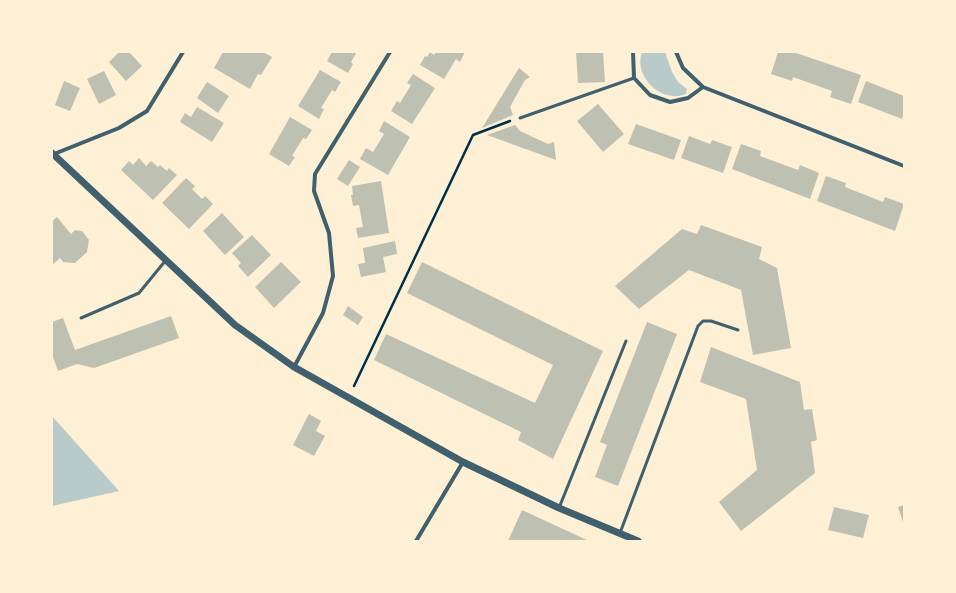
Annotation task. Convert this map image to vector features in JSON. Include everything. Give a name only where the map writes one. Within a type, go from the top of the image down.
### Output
[{"type":"street","points":[[183,52],[147,111],[119,128],[53,153],[235,325],[294,367],[463,462],[559,508],[638,541]]},
{"type":"street","points":[[294,367],[324,313],[333,276],[329,232],[314,192],[314,174],[390,52]]},
{"type":"street","points":[[632,52],[634,78],[650,95],[670,102],[688,98],[703,87]]},
{"type":"street","points":[[676,52],[682,68],[703,87],[904,166]]},
{"type":"street","points":[[417,541],[463,462]]},
{"type":"lane","points":[[520,118],[634,78]]},
{"type":"lane","points":[[81,318],[139,293],[166,260]]},
{"type":"lane","points":[[620,534],[698,326],[703,321],[711,321],[738,330]]},
{"type":"lane","points":[[559,508],[626,341]]},
{"type":"path","points":[[348,397],[473,135],[520,118]]},
{"type":"shaded area","points":[[642,52],[665,52],[672,72],[678,82],[687,89],[686,94],[677,96],[668,95],[659,92],[652,86],[642,71],[640,61]]},
{"type":"shaded area","points":[[52,416],[119,491],[52,506]]},
{"type":"building","points":[[119,52],[129,52],[142,66],[126,81],[109,62]]},
{"type":"building","points":[[223,52],[263,52],[272,57],[261,75],[258,74],[250,89],[214,68]]},
{"type":"building","points":[[332,52],[357,52],[351,62],[353,64],[348,73],[327,61]]},
{"type":"building","points":[[430,52],[434,55],[436,52],[465,52],[460,62],[456,59],[444,79],[420,65],[425,56],[427,57]]},
{"type":"building","points":[[576,52],[603,52],[605,82],[578,83]]},
{"type":"building","points":[[778,52],[793,52],[861,75],[851,104],[830,97],[832,91],[793,77],[792,81],[771,74]]},
{"type":"building","points":[[519,68],[530,77],[525,80],[510,107],[513,115],[482,128]]},
{"type":"building","points":[[320,70],[341,82],[335,92],[332,90],[321,108],[324,109],[319,119],[298,106]]},
{"type":"building","points":[[104,71],[116,95],[99,104],[87,79]]},
{"type":"building","points":[[413,74],[435,88],[412,124],[391,111],[397,101],[400,103],[411,85],[407,83]]},
{"type":"building","points":[[64,81],[80,88],[70,111],[55,105]]},
{"type":"building","points":[[866,81],[904,96],[904,113],[902,119],[858,102]]},
{"type":"building","points":[[207,82],[229,96],[218,113],[197,98]]},
{"type":"building","points":[[598,104],[624,134],[603,152],[577,121]]},
{"type":"building","points":[[197,107],[224,123],[212,142],[180,122],[185,113],[191,117]]},
{"type":"building","points":[[290,117],[312,130],[306,139],[303,138],[292,156],[295,157],[289,166],[269,154]]},
{"type":"building","points":[[384,121],[410,137],[388,175],[360,159],[366,148],[373,152],[384,134],[379,131]]},
{"type":"building","points":[[636,124],[681,140],[674,160],[628,144]]},
{"type":"building","points":[[515,125],[520,131],[548,144],[554,142],[556,160],[487,135]]},
{"type":"building","points":[[689,136],[710,144],[712,140],[732,147],[723,173],[681,158]]},
{"type":"building","points":[[741,144],[761,151],[760,156],[798,170],[800,165],[819,173],[810,199],[732,169]]},
{"type":"building","points":[[139,158],[146,166],[151,161],[158,167],[160,165],[167,171],[169,168],[177,175],[153,200],[121,170],[129,161],[133,165]]},
{"type":"building","points":[[349,160],[360,167],[348,186],[337,179]]},
{"type":"building","points":[[826,176],[846,183],[845,187],[883,202],[885,197],[904,204],[895,231],[817,201]]},
{"type":"building","points":[[186,178],[195,186],[192,189],[202,199],[205,196],[213,204],[189,229],[162,203]]},
{"type":"building","points":[[381,181],[389,233],[358,238],[356,228],[363,227],[359,205],[353,206],[351,195],[353,195],[352,186]]},
{"type":"building","points":[[222,213],[244,237],[225,255],[203,231]]},
{"type":"building","points":[[57,217],[71,234],[75,230],[82,231],[89,240],[87,252],[75,263],[63,262],[60,258],[52,265],[52,221]]},
{"type":"building","points":[[701,225],[762,247],[759,259],[777,268],[791,348],[753,355],[741,290],[689,270],[639,309],[615,286],[682,229],[697,234]]},
{"type":"building","points":[[252,235],[271,255],[248,277],[238,266],[241,263],[232,253]]},
{"type":"building","points":[[395,241],[397,254],[383,257],[386,272],[361,277],[358,264],[365,263],[363,248]]},
{"type":"building","points":[[281,262],[301,282],[274,308],[255,287]]},
{"type":"building","points":[[422,262],[603,351],[553,459],[518,440],[521,432],[374,360],[386,334],[535,403],[553,365],[407,293]]},
{"type":"building","points":[[348,306],[363,317],[358,325],[343,315]]},
{"type":"building","points":[[171,316],[179,338],[94,368],[77,364],[58,371],[52,354],[52,322],[63,318],[75,350]]},
{"type":"building","points":[[647,322],[677,334],[618,486],[595,477],[607,445],[600,442]]},
{"type":"building","points":[[711,347],[800,382],[804,410],[812,409],[817,440],[811,442],[815,473],[741,531],[719,502],[757,470],[746,399],[700,382]]},
{"type":"building","points":[[309,414],[321,421],[316,431],[325,436],[314,456],[293,445]]},
{"type":"building","points":[[904,505],[904,525],[898,507]]},
{"type":"building","points":[[834,507],[869,515],[863,538],[828,530]]},
{"type":"building","points":[[522,510],[589,541],[508,541]]}]
